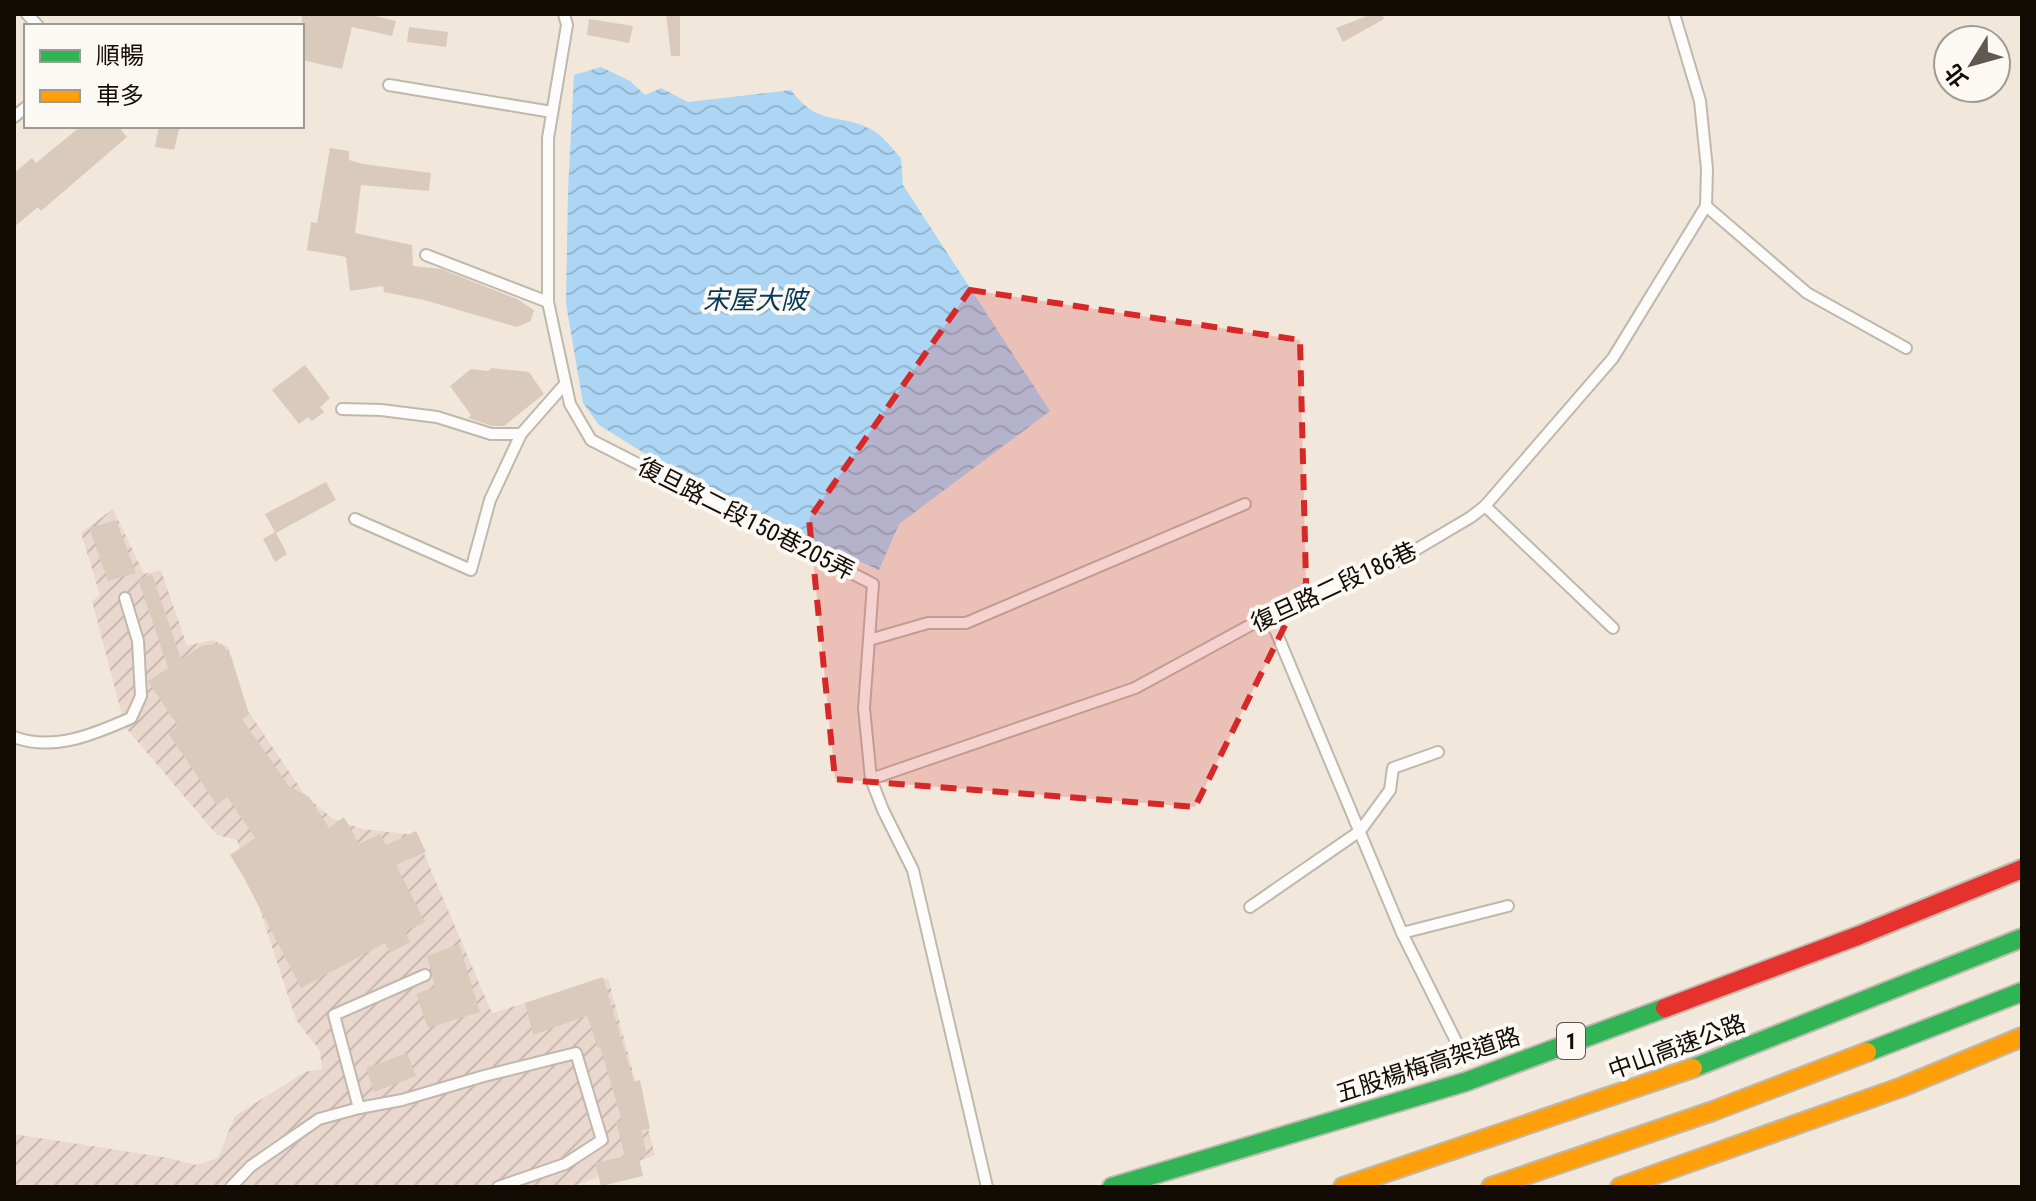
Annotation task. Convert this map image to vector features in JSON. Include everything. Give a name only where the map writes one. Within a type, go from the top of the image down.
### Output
[{"type":"highway","name":"五股楊梅高架道路","points":[[1112,1187],[1465,1082],[1860,935],[2022,869]]},
{"type":"highway","name":"中山高速公路","points":[[1343,1187],[1723,1058],[2022,938]]},
{"type":"highway","points":[[1491,1187],[1713,1111],[2022,992]]},
{"type":"highway","points":[[1620,1187],[1902,1087],[2022,1037]]},
{"type":"lane","name":"復旦路二段150巷205弄","points":[[564,14],[567,25],[548,138],[548,302],[570,404],[591,440],[873,584],[864,708],[871,779],[913,870],[987,1187]]},
{"type":"lane","points":[[1674,14],[1700,101],[1707,169],[1706,206],[1807,293],[1906,348]]},
{"type":"lane","points":[[389,85],[552,112]]},
{"type":"lane","name":"復旦路二段186巷","points":[[871,779],[1135,688],[1269,615],[1395,562],[1471,517],[1485,506],[1613,358],[1706,206]]},
{"type":"lane","points":[[426,255],[548,302]]},
{"type":"lane","points":[[355,519],[471,570],[490,500],[521,434],[565,384]]},
{"type":"lane","points":[[342,409],[437,417],[491,434],[521,434]]},
{"type":"lane","points":[[869,640],[928,623],[966,623],[1245,504]]},
{"type":"lane","points":[[1485,506],[1613,628]]},
{"type":"lane","points":[[14,737],[44,744],[91,735],[131,718],[141,696],[138,641],[125,598]]},
{"type":"lane","points":[[1269,615],[1402,933],[1459,1047]]},
{"type":"lane","points":[[1250,907],[1360,831],[1390,790],[1393,768],[1438,752]]},
{"type":"lane","points":[[1402,933],[1508,906]]},
{"type":"lane","points":[[359,1108],[334,1015],[425,975]]},
{"type":"lane","points":[[231,1187],[251,1166],[319,1119],[576,1053],[602,1140],[565,1164],[498,1187]]},
{"type":"highlighted area","points":[[970,290],[1300,340],[1306,583],[1195,807],[835,779],[809,519]]},
{"type":"shaded area","points":[[113,509],[144,574],[161,570],[187,646],[212,640],[228,647],[246,708],[305,795],[333,819],[363,829],[416,835],[492,1013],[608,978],[655,1155],[572,1187],[14,1187],[14,1134],[196,1165],[218,1158],[235,1116],[305,1072],[322,1069],[320,1051],[296,1020],[237,840],[217,835],[125,727],[92,601],[100,595],[81,533]]},
{"type":"water","name":"宋屋大陂","points":[[601,67],[630,81],[645,95],[661,88],[688,102],[791,90],[811,110],[862,125],[878,134],[901,158],[903,185],[1050,411],[899,524],[879,570],[708,493],[599,425],[583,403],[566,304],[574,75]]},
{"type":"building","points":[[302,14],[367,14],[396,21],[392,36],[352,27],[342,69],[304,60]]},
{"type":"building","points":[[666,14],[680,14],[680,56],[671,56]]},
{"type":"building","points":[[1372,14],[1382,14],[1384,19],[1343,42],[1336,28]]},
{"type":"building","points":[[589,19],[633,26],[629,43],[587,35]]},
{"type":"building","points":[[409,27],[448,32],[446,47],[407,42]]},
{"type":"building","points":[[79,128],[120,128],[127,137],[41,211],[38,207],[14,227],[14,173],[32,158],[36,163]]},
{"type":"building","points":[[159,128],[180,128],[174,150],[155,147]]},
{"type":"building","points":[[330,148],[349,151],[349,160],[363,164],[431,173],[429,191],[361,185],[355,233],[412,245],[413,266],[441,269],[517,299],[534,310],[531,321],[517,327],[424,300],[384,292],[383,286],[350,291],[346,257],[307,250],[311,222],[317,223]]},
{"type":"building","points":[[305,365],[330,398],[320,407],[324,412],[312,421],[308,417],[299,424],[272,390]]},
{"type":"building","points":[[492,368],[529,372],[544,394],[504,426],[492,426],[468,418],[471,415],[450,386],[471,369],[488,371]]},
{"type":"building","points":[[326,482],[336,500],[276,533],[287,554],[275,562],[263,539],[275,532],[265,514]]},
{"type":"building","points":[[116,520],[136,573],[108,581],[89,528]]},
{"type":"building","points":[[152,574],[181,659],[203,645],[222,644],[231,656],[249,714],[242,719],[289,786],[309,797],[329,828],[344,817],[359,844],[380,834],[386,845],[416,831],[426,852],[396,865],[425,922],[405,932],[410,942],[390,953],[385,943],[301,988],[230,855],[255,838],[227,797],[217,805],[168,733],[178,726],[148,681],[168,668],[138,579]]},
{"type":"building","points":[[459,944],[480,1012],[428,1028],[416,994],[435,987],[427,956]]},
{"type":"building","points":[[603,977],[634,1082],[640,1080],[650,1129],[641,1130],[647,1156],[639,1158],[643,1176],[601,1186],[595,1163],[625,1156],[616,1122],[622,1121],[600,1047],[587,1016],[533,1035],[525,1003]]},
{"type":"building","points":[[407,1053],[416,1076],[374,1092],[366,1068]]},
{"type":"traffic: fast","points":[[1693,1068],[2022,938]]},
{"type":"traffic: fast","points":[[1867,1052],[2022,992]]},
{"type":"traffic: fast","points":[[1112,1187],[1465,1082],[1665,1008]]},
{"type":"traffic: slow","points":[[1620,1187],[1902,1087],[2022,1037]]},
{"type":"traffic: slow","points":[[1491,1187],[1713,1111],[1867,1052]]},
{"type":"traffic: slow","points":[[1343,1187],[1693,1068]]},
{"type":"traffic: jam","points":[[1665,1008],[1860,935],[2022,869]]}]
